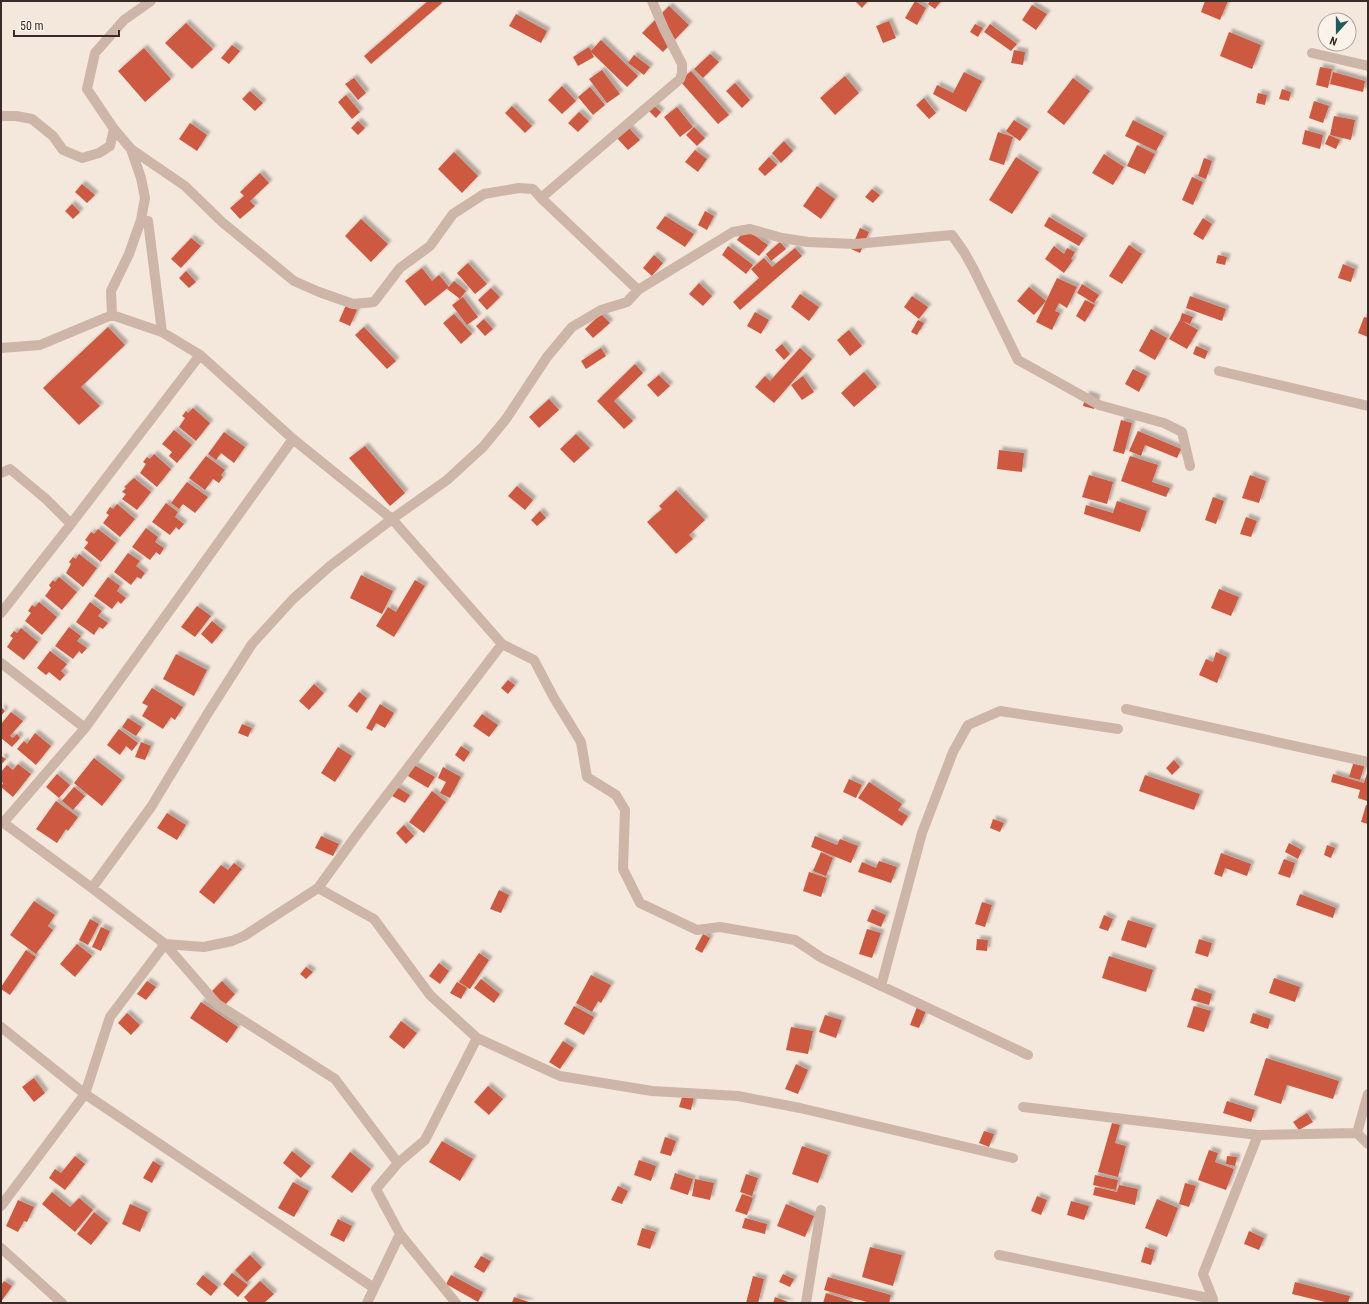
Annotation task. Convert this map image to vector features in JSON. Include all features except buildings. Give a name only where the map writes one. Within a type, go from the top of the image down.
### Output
[{"type":"street","points":[[151,1],[124,20],[95,53],[87,89],[114,129],[131,149],[185,186],[222,222],[294,281],[353,304],[374,302],[400,268],[430,246],[453,214],[484,194],[519,188],[533,189],[638,290]]},
{"type":"street","points":[[541,198],[680,79],[682,64],[664,29],[652,1]]},
{"type":"street","points":[[1312,53],[1368,66]]},
{"type":"street","points":[[1,116],[16,116],[32,119],[53,136],[63,150],[82,158],[99,153],[110,146],[114,129]]},
{"type":"street","points":[[112,315],[111,291],[128,254],[141,220],[145,198],[141,178],[131,149]]},
{"type":"street","points":[[141,220],[148,221],[162,332]]},
{"type":"street","points":[[92,888],[152,806],[252,644],[298,595],[330,566],[447,480],[483,447],[506,419],[547,357],[572,327],[601,310],[627,302],[638,290],[733,232],[750,229],[788,239],[808,242],[855,244],[952,235],[973,268],[1018,360],[1099,404],[1164,423],[1182,432],[1190,466]]},
{"type":"street","points":[[1,348],[40,345],[112,315],[162,332],[200,355],[293,439],[392,519],[502,644],[534,660],[554,698],[581,742],[587,777],[616,795],[625,810],[623,869],[640,903],[697,930],[720,928],[795,940],[822,958],[1028,1055]]},
{"type":"street","points":[[1,613],[200,355]]},
{"type":"street","points":[[1219,371],[1368,406]]},
{"type":"street","points":[[293,439],[85,728],[2,822],[92,888],[164,944],[217,1004],[335,1079],[398,1164]]},
{"type":"street","points":[[1,473],[10,469],[46,499],[71,524]]},
{"type":"street","points":[[164,944],[204,947],[232,941],[244,936],[318,888],[502,644]]},
{"type":"street","points":[[1,663],[85,728]]},
{"type":"street","points":[[1126,709],[1368,762]]},
{"type":"street","points":[[881,986],[922,833],[953,752],[968,725],[1000,711],[1118,729]]},
{"type":"street","points":[[318,888],[374,919],[430,994],[477,1038],[560,1076],[652,1092],[738,1096],[800,1108],[1013,1158]]},
{"type":"street","points":[[1,1206],[85,1094],[110,1017],[164,944]]},
{"type":"street","points":[[1,1027],[85,1094],[374,1288]]},
{"type":"street","points":[[456,1303],[400,1234],[376,1190],[398,1164],[425,1140],[477,1038]]},
{"type":"street","points":[[1357,1133],[1368,1094]]},
{"type":"street","points":[[1022,1107],[1258,1135],[1357,1133],[1368,1144]]},
{"type":"street","points":[[999,1256],[1212,1301],[1204,1274],[1258,1135]]},
{"type":"street","points":[[806,1303],[821,1210]]},
{"type":"street","points":[[367,1303],[400,1234]]},
{"type":"street","points":[[1,1248],[62,1303]]}]
